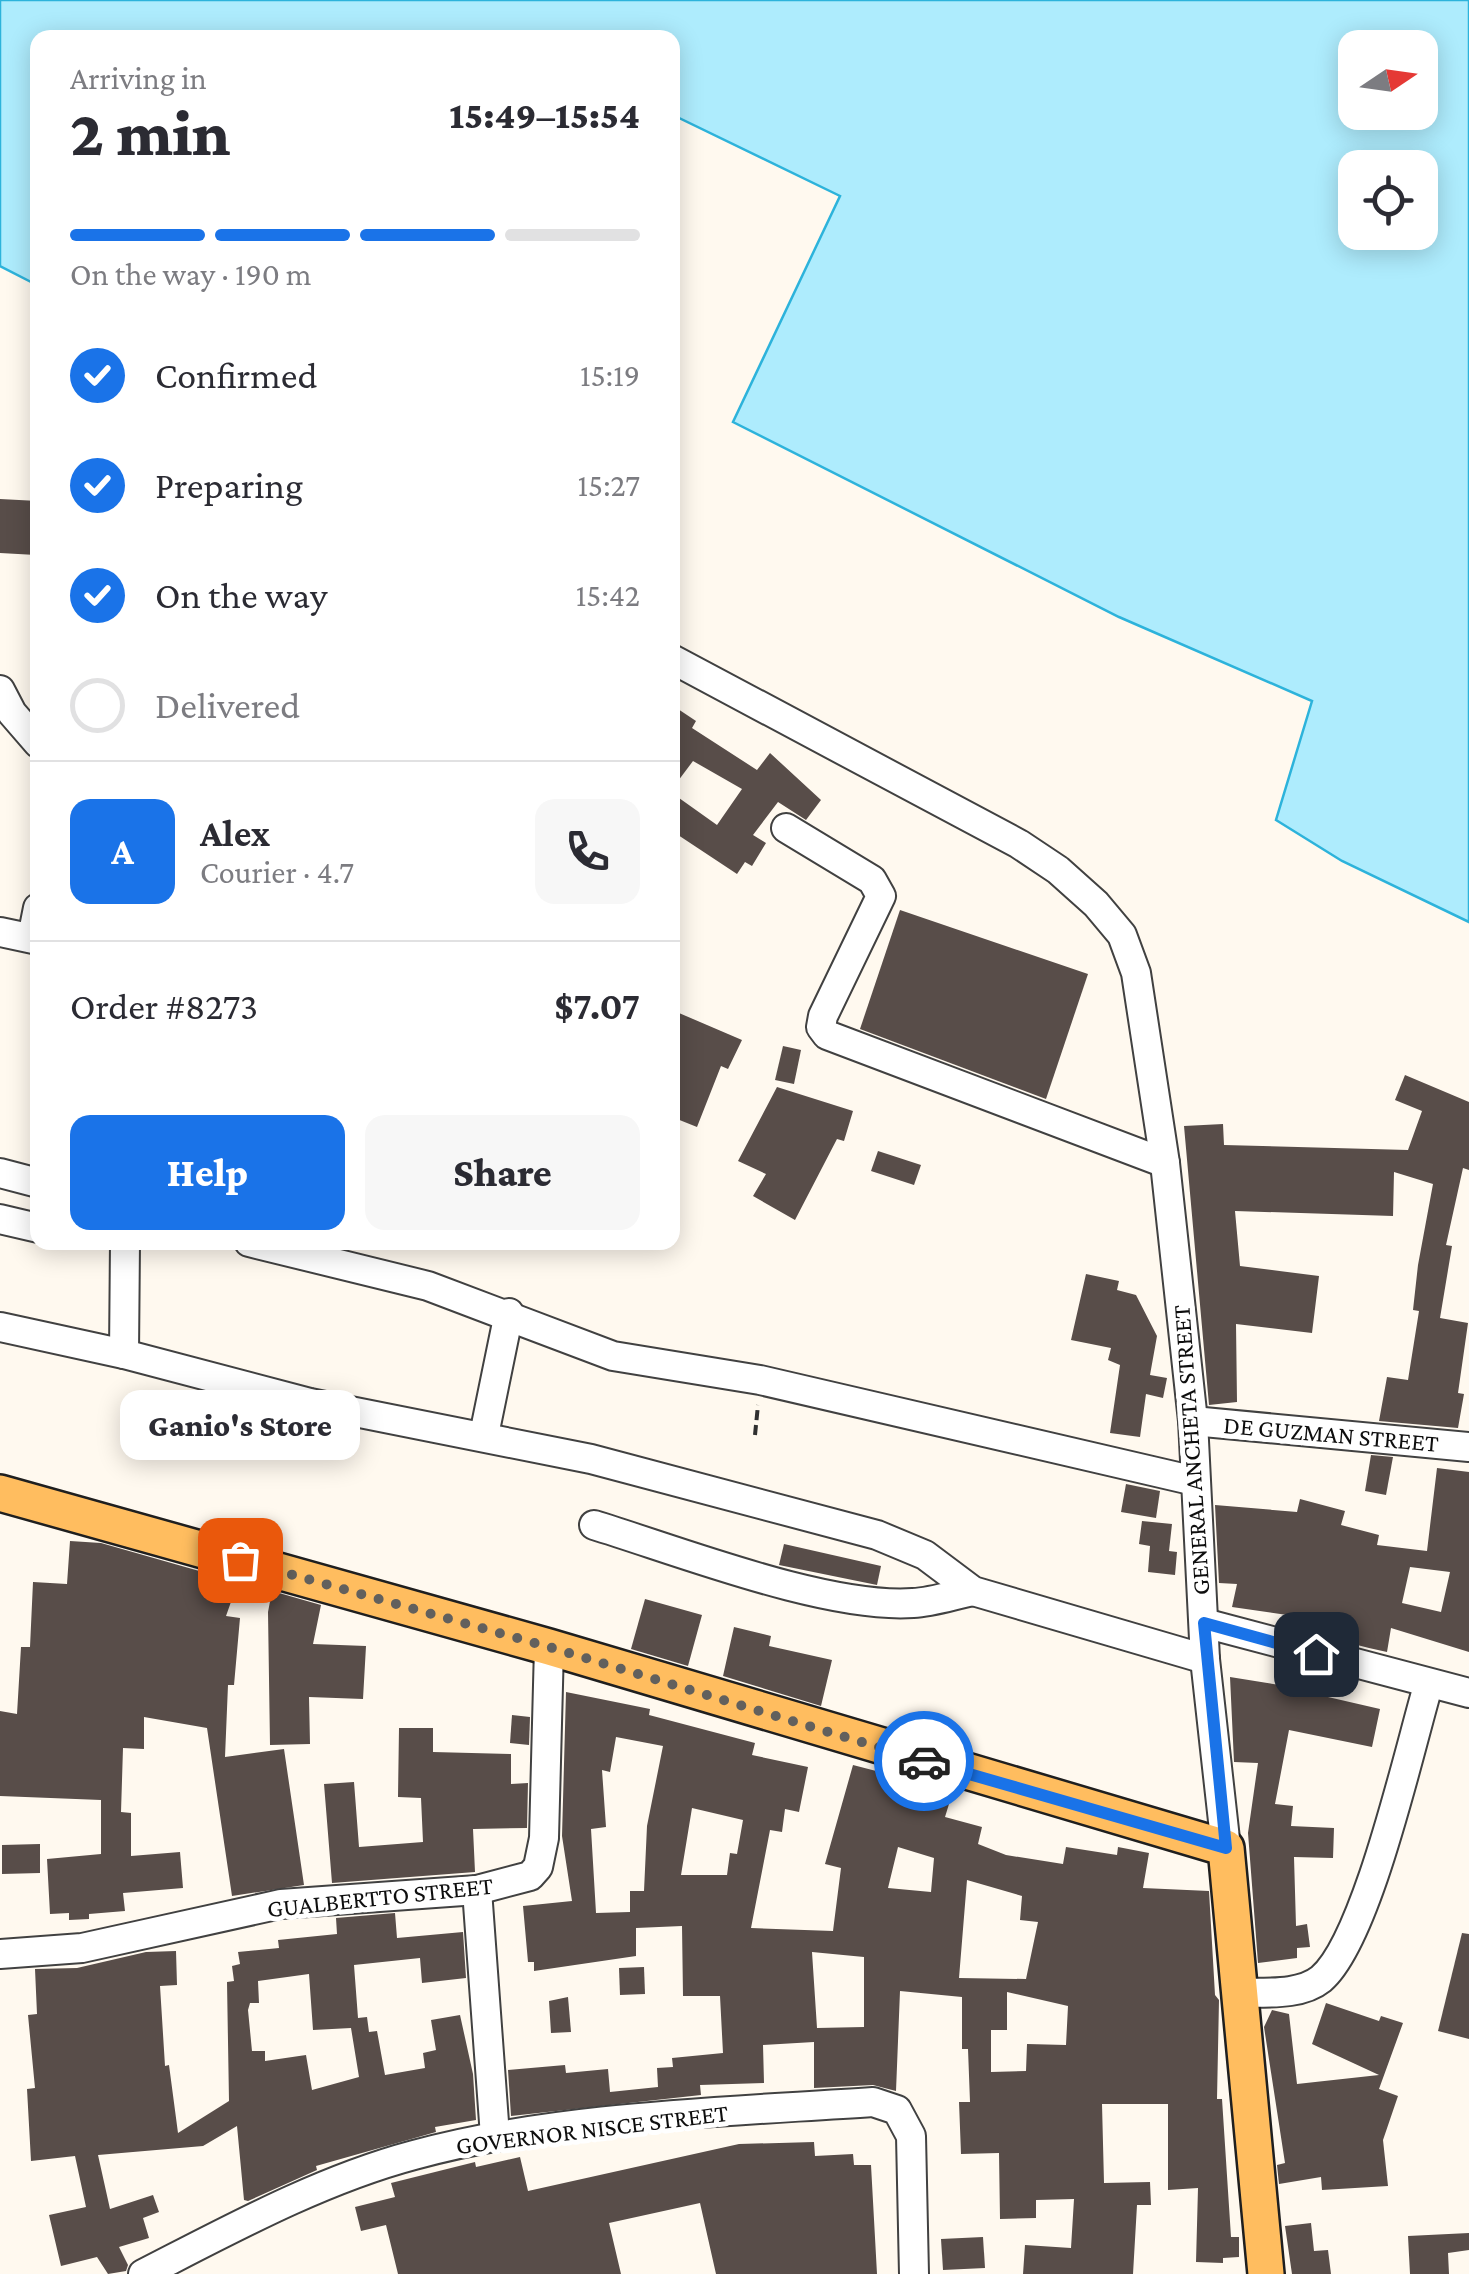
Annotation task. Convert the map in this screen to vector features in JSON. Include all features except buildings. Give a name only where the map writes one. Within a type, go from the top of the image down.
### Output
[{"type":"main road","points":[[0,1493],[549,1647],[1226,1848]]},
{"type":"main road","name":"GENERAL ANCHETA STREET","points":[[1226,1848],[1266,2274]]},
{"type":"street","name":"GENERAL ANCHETA STREET","points":[[680,663],[1020,844],[1058,870],[1096,904],[1122,935],[1136,974],[1165,1163],[1193,1421],[1204,1658],[1226,1848]]},
{"type":"street","points":[[0,690],[12,714],[30,734]]},
{"type":"street","points":[[786,828],[872,880],[881,896],[823,1016],[821,1027],[827,1035],[1165,1163]]},
{"type":"street","points":[[0,932],[30,938]]},
{"type":"street","points":[[0,1172],[30,1181]]},
{"type":"street","points":[[0,1219],[30,1226]]},
{"type":"street","points":[[118,1250],[124,1354]]},
{"type":"street","points":[[300,1250],[509,1313],[613,1356],[760,1380],[1195,1481]]},
{"type":"street","points":[[484,1435],[509,1313]]},
{"type":"street","points":[[0,1327],[124,1354],[310,1403],[484,1435],[877,1534],[926,1555],[973,1591],[1204,1658]]},
{"type":"street","name":"DE GUZMAN STREET","points":[[1193,1421],[1469,1447]]},
{"type":"street","points":[[594,1525],[748,1572],[844,1596],[914,1603],[973,1591]]},
{"type":"street","points":[[1204,1623],[1428,1686],[1469,1693]]},
{"type":"street","name":"GUALBERTTO STREET","points":[[0,1954],[82,1948],[281,1904],[476,1890],[530,1876],[542,1853],[549,1647]]},
{"type":"street","points":[[1239,1993],[1305,1988],[1335,1963],[1366,1894],[1428,1686]]},
{"type":"street","points":[[476,1890],[495,2136]]},
{"type":"street","name":"GOVERNOR NISCE STREET","points":[[143,2274],[330,2186],[410,2156],[495,2136],[730,2112],[888,2104],[906,2121],[911,2136],[914,2274]]},
{"type":"water","points":[[0,0],[1469,0],[1469,922],[1342,861],[1276,820],[1312,701],[1119,617],[733,422],[840,196],[680,118],[680,30],[30,30],[30,281],[0,266]]},
{"type":"way so far","points":[[240,1560],[549,1647],[924,1761]]},
{"type":"place","name":"Ganio's Store","points":[[240,1560]]},
{"type":"route","points":[[924,1761],[1226,1848],[1204,1658],[1204,1623],[1316,1654]]}]
